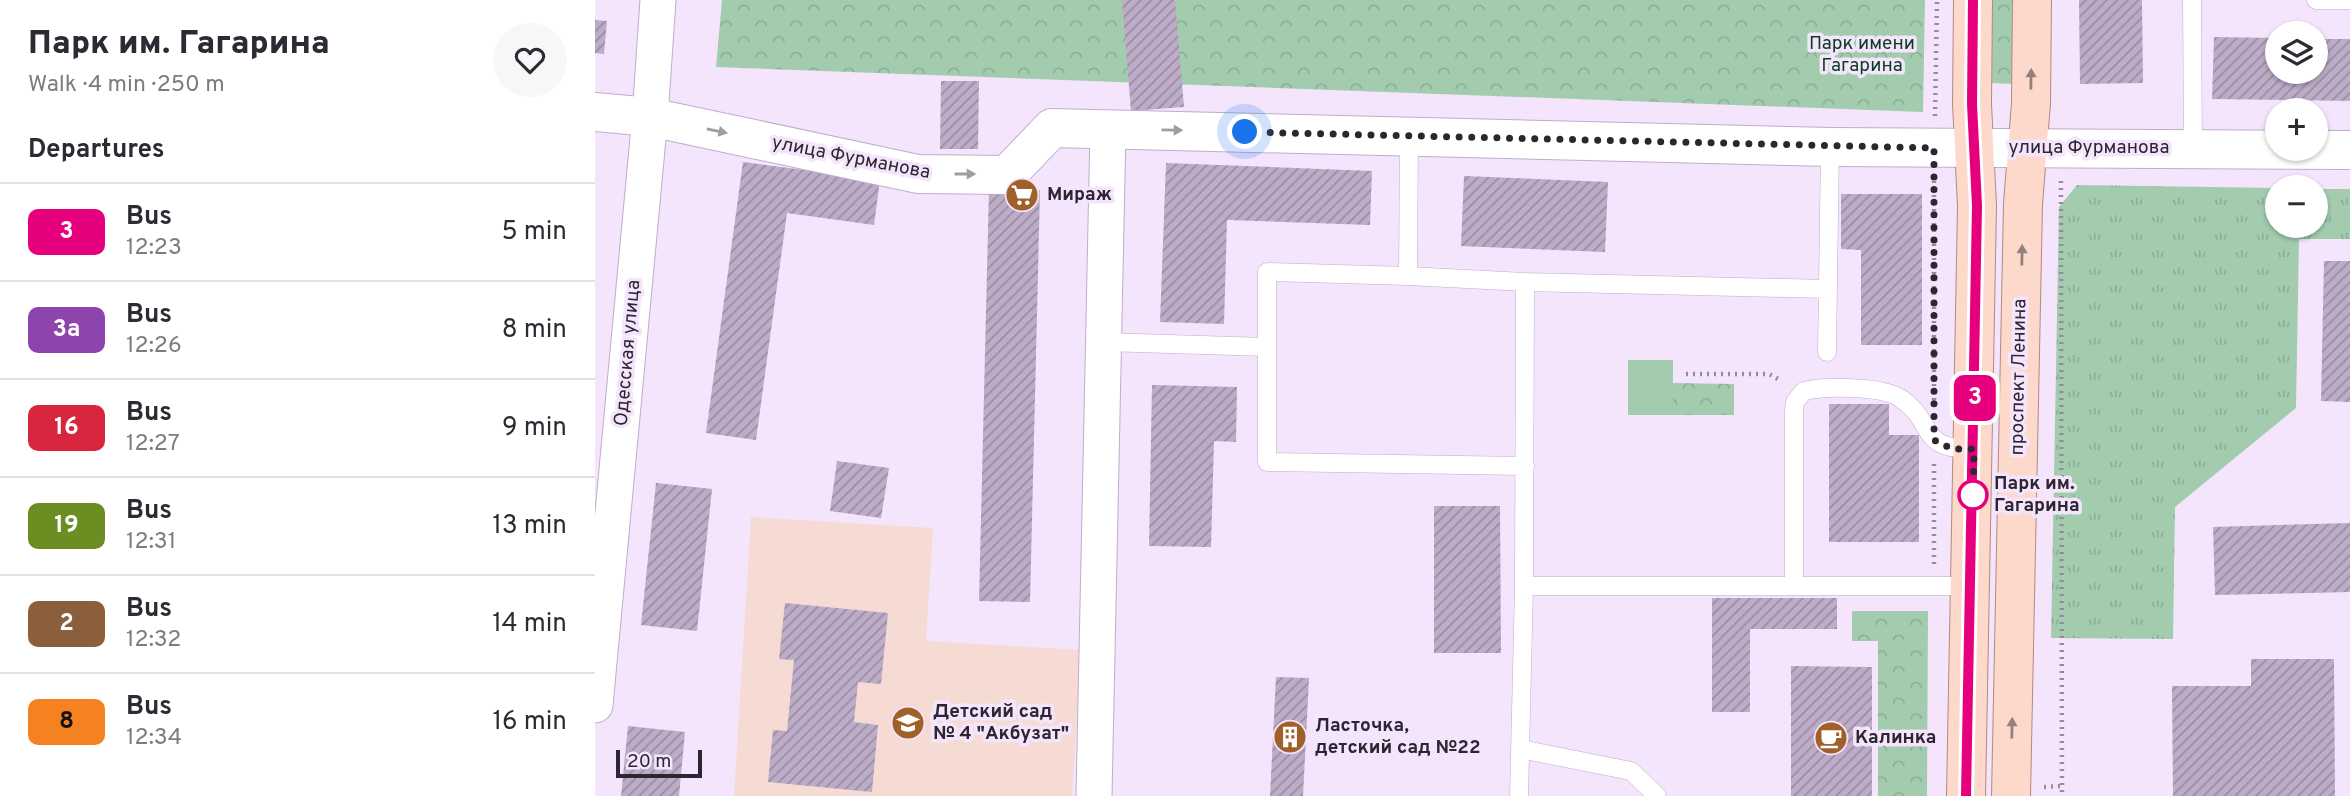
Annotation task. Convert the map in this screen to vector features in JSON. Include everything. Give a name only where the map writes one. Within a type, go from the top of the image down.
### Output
[{"type":"main road","points":[[1966,796],[1974,449],[1973,0]]},
{"type":"main road","name":"проспект Ленина","points":[[2011,796],[2023,204],[2045,147],[2032,0]]},
{"type":"street","name":"Одесская улица","points":[[595,705],[650,117],[658,0]]},
{"type":"street","name":"улица Фурманова","points":[[595,112],[650,117],[918,174],[1007,175],[1052,128],[1830,147],[2350,150]]},
{"type":"street","points":[[1094,796],[1108,129]]},
{"type":"lane","points":[[2192,0],[2193,148]]},
{"type":"lane","points":[[2316,0],[2350,0]]},
{"type":"lane","points":[[1409,136],[1409,276]]},
{"type":"lane","points":[[1827,352],[1830,147]]},
{"type":"lane","points":[[1525,466],[1267,462],[1267,272],[1525,282],[1828,289]]},
{"type":"lane","points":[[1519,796],[1524,586],[1525,282]]},
{"type":"lane","points":[[1104,341],[1267,347]]},
{"type":"lane","points":[[1794,586],[1794,410],[1799,396],[1812,390],[1877,390],[1892,394],[1908,405],[1934,440],[1952,449],[1974,449]]},
{"type":"lane","points":[[1524,586],[1972,586]]},
{"type":"lane","points":[[1520,749],[1631,771],[1657,796]]},
{"type":"path","points":[[1934,587],[1934,148],[1937,0]]},
{"type":"path","points":[[2045,147],[2062,796]]},
{"type":"path","points":[[1686,374],[1769,374],[1799,396]]},
{"type":"shaded area","name":"Детский сад № 4 \"Акбузат\"","points":[[751,517],[933,528],[926,641],[1081,650],[1072,796],[734,796]]},
{"type":"green space","name":"Парк имени Гагарина","points":[[722,0],[1925,0],[1923,112],[716,67]]},
{"type":"green space","points":[[1992,0],[2017,0],[2015,84],[1991,83]]},
{"type":"green space","points":[[2077,185],[2265,188],[2265,238],[2328,238],[2328,189],[2350,189],[2350,239],[2299,239],[2296,408],[2175,507],[2173,639],[2051,638],[2059,207]]},
{"type":"green space","points":[[1628,360],[1673,360],[1673,415],[1628,415]]},
{"type":"green space","points":[[1673,383],[1734,384],[1734,415],[1673,415]]},
{"type":"green space","points":[[1852,611],[1928,611],[1927,796],[1878,796],[1878,641],[1852,641]]},
{"type":"building","points":[[1122,0],[1175,0],[1184,107],[1131,111]]},
{"type":"building","points":[[2079,0],[2142,0],[2143,83],[2080,84]]},
{"type":"building","points":[[595,20],[607,21],[604,54],[595,53]]},
{"type":"building","points":[[2214,37],[2265,38],[2265,84],[2328,84],[2328,39],[2350,39],[2350,101],[2328,101],[2328,98],[2212,99]]},
{"type":"building","points":[[941,81],[979,81],[978,149],[940,149]]},
{"type":"building","points":[[743,162],[880,180],[874,225],[787,213],[756,440],[706,433]]},
{"type":"building","points":[[1166,163],[1372,171],[1370,225],[1227,220],[1224,324],[1160,322]]},
{"type":"building","points":[[1464,176],[1608,182],[1605,252],[1461,246]]},
{"type":"building","points":[[989,188],[1040,190],[1030,602],[979,601]]},
{"type":"building","points":[[1841,194],[1922,194],[1922,345],[1861,345],[1861,250],[1841,249]]},
{"type":"building","points":[[2324,261],[2350,261],[2350,402],[2321,401]]},
{"type":"building","points":[[1152,385],[1237,387],[1236,442],[1214,441],[1211,547],[1149,546]]},
{"type":"building","points":[[1829,404],[1889,404],[1889,435],[1919,435],[1919,542],[1829,542]]},
{"type":"building","points":[[837,461],[889,468],[881,518],[830,511]]},
{"type":"building","points":[[656,483],[712,489],[697,631],[641,625]]},
{"type":"building","points":[[1434,506],[1500,506],[1501,653],[1434,653]]},
{"type":"building","points":[[2350,523],[2350,592],[2215,595],[2213,527]]},
{"type":"building","points":[[1712,598],[1837,598],[1837,629],[1750,629],[1750,712],[1712,712]]},
{"type":"building","points":[[785,603],[888,613],[881,684],[858,682],[854,722],[878,725],[872,792],[768,782],[773,730],[787,731],[794,660],[779,659]]},
{"type":"building","points":[[2251,659],[2334,659],[2335,796],[2173,796],[2172,686],[2251,686]]},
{"type":"building","points":[[1791,666],[1872,667],[1872,796],[1791,796]]},
{"type":"building","name":"Ласточка, детский сад №22","points":[[1276,677],[1309,678],[1303,796],[1270,796]]},
{"type":"building","points":[[628,726],[685,732],[679,796],[621,796]]},
{"type":"bus line","name":"3","points":[[1966,796],[1977,206],[1972,104],[1973,0]]},
{"type":"place","name":"Мираж","points":[[1022,195]]},
{"type":"place","name":"Парк им. Гагарина","points":[[1973,495]]},
{"type":"place","name":"Детский сад № 4 \"Акбузат\"","points":[[908,723]]},
{"type":"place","name":"Ласточка, детский сад №22","points":[[1290,737]]},
{"type":"place","name":"Калинка","points":[[1831,738]]},
{"type":"route","points":[[1245,132],[1934,148],[1934,440],[1952,449],[1974,449],[1973,503],[1973,495]]}]
